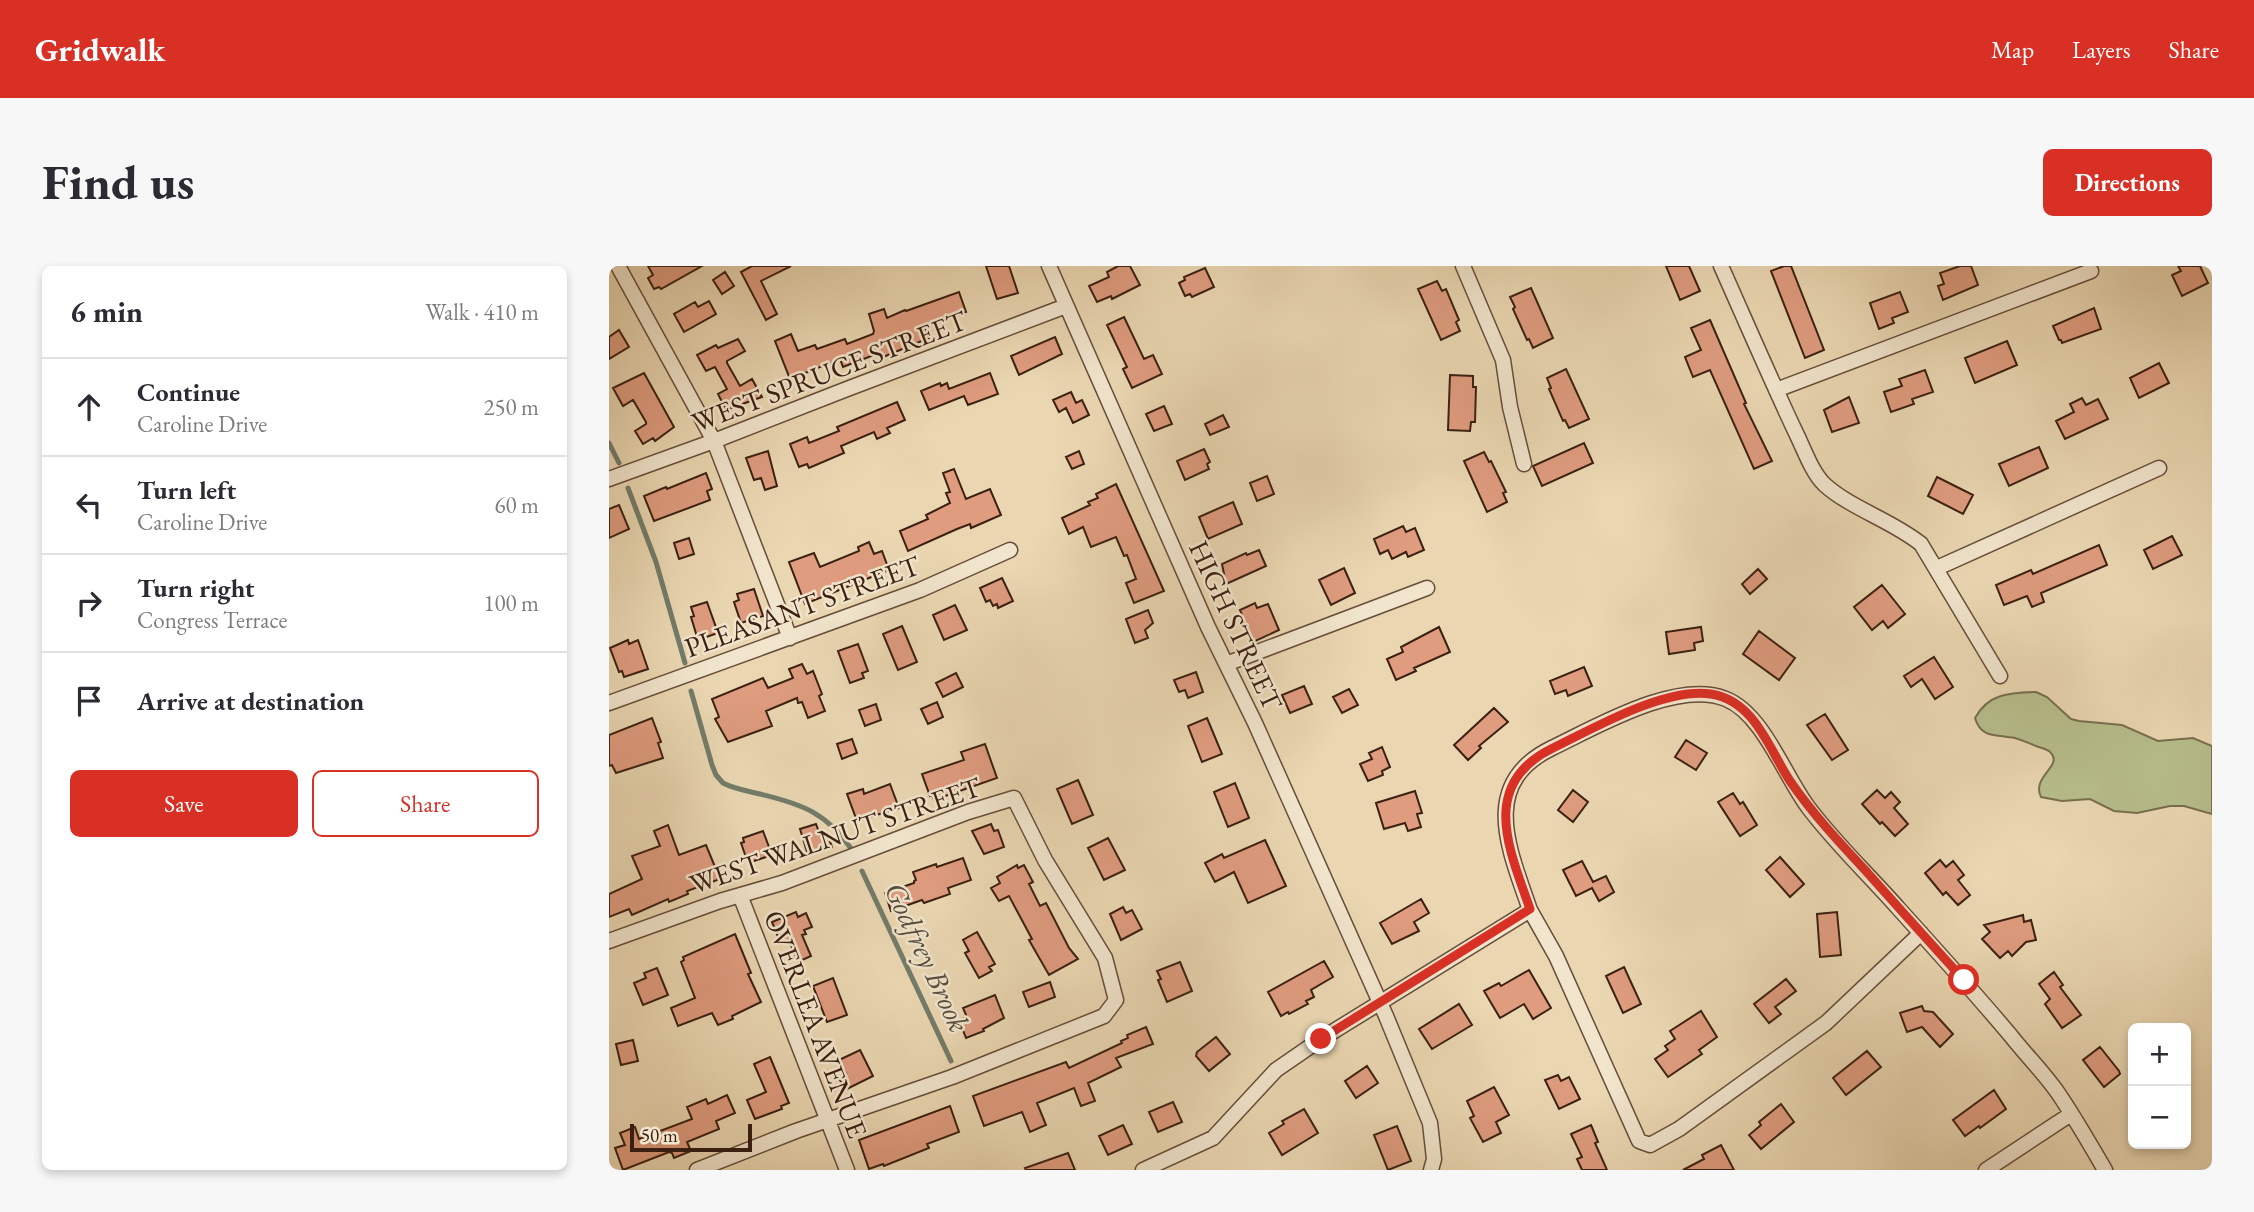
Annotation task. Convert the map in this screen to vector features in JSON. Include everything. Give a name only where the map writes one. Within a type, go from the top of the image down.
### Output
[{"type":"street","points":[[618,266],[714,441],[790,638]]},
{"type":"street","name":"HIGH STREET","points":[[1049,266],[1380,1003],[1430,1122],[1434,1159],[1431,1170]]},
{"type":"street","points":[[1463,266],[1503,360],[1510,407],[1524,464]]},
{"type":"street","points":[[1721,266],[1776,390],[1823,484],[1850,502],[1902,528],[1921,544],[2000,676]]},
{"type":"street","points":[[1776,390],[2091,271]]},
{"type":"street","name":"WEST SPRUCE STREET","points":[[609,479],[1066,306]]},
{"type":"street","points":[[1937,568],[2159,468]]},
{"type":"street","name":"PLEASANT STREET","points":[[609,703],[921,590],[1010,550]]},
{"type":"street","points":[[1226,664],[1427,588]]},
{"type":"street","points":[[1921,933],[1826,1023],[1679,1129],[1650,1144],[1639,1141],[1556,956],[1530,909],[1509,847],[1505,825],[1506,806],[1518,775],[1544,752],[1613,718],[1662,700],[1686,695],[1710,694],[1727,699],[1746,710],[1808,807],[1964,980],[2057,1092],[2105,1170]]},
{"type":"street","name":"WEST WALNUT STREET","points":[[609,942],[740,895],[782,883],[968,812],[1014,798],[1045,860],[1105,958],[1116,1000],[1104,1016],[952,1077],[828,1120]]},
{"type":"street","name":"OVERLEA AVENUE","points":[[740,895],[847,1170]]},
{"type":"street","points":[[1143,1170],[1213,1138],[1276,1070],[1530,909]]},
{"type":"street","points":[[1986,1170],[2071,1114]]},
{"type":"street","points":[[697,1170],[828,1120]]},
{"type":"green space","points":[[2036,692],[2047,697],[2071,719],[2122,725],[2158,741],[2193,738],[2212,746],[2212,814],[2184,806],[2137,813],[2114,811],[2090,799],[2062,801],[2041,797],[2040,784],[2053,763],[2051,753],[2018,739],[1986,733],[1975,718],[1987,704],[2001,696]]},
{"type":"building","points":[[648,266],[702,266],[661,289],[654,289],[648,278],[653,275]]},
{"type":"building","points":[[752,266],[791,266],[761,281],[777,314],[766,320],[741,272]]},
{"type":"building","points":[[986,266],[1009,266],[1018,293],[997,299]]},
{"type":"building","points":[[1118,266],[1130,266],[1140,285],[1112,299],[1111,296],[1097,302],[1089,286],[1109,277],[1107,272]]},
{"type":"building","points":[[1666,266],[1689,266],[1700,291],[1680,300]]},
{"type":"building","points":[[1791,266],[1824,350],[1805,358],[1771,271]]},
{"type":"building","points":[[1960,266],[1971,266],[1978,285],[1943,300],[1938,286],[1944,284],[1940,273]]},
{"type":"building","points":[[2178,266],[2200,266],[2208,283],[2182,296],[2172,275],[2181,271]]},
{"type":"building","points":[[1205,268],[1214,287],[1192,297],[1190,294],[1185,296],[1179,283],[1185,280],[1184,277]]},
{"type":"building","points":[[725,272],[734,286],[722,294],[713,280]]},
{"type":"building","points":[[1437,281],[1442,291],[1446,289],[1459,320],[1456,322],[1460,331],[1441,340],[1418,289]]},
{"type":"building","points":[[1531,288],[1553,338],[1533,348],[1513,309],[1515,307],[1510,297]]},
{"type":"building","points":[[959,292],[966,312],[924,327],[929,338],[881,358],[879,353],[843,367],[840,359],[790,379],[775,341],[791,334],[798,351],[815,345],[817,349],[845,339],[847,344],[873,334],[869,314],[884,309],[887,318]]},
{"type":"building","points":[[1900,292],[1908,312],[1892,318],[1894,323],[1879,329],[1870,303]]},
{"type":"building","points":[[709,301],[716,314],[684,332],[674,314],[695,302],[698,307]]},
{"type":"building","points":[[2094,308],[2101,329],[2062,343],[2059,340],[2053,326]]},
{"type":"building","points":[[1124,317],[1144,359],[1153,355],[1162,374],[1132,388],[1123,369],[1127,367],[1107,325]]},
{"type":"building","points":[[1710,320],[1746,403],[1744,404],[1772,461],[1754,469],[1710,370],[1693,377],[1685,357],[1701,350],[1691,328]]},
{"type":"building","points":[[619,330],[629,347],[609,359],[609,337]]},
{"type":"building","points":[[1055,337],[1062,354],[1019,375],[1011,356]]},
{"type":"building","points":[[738,339],[745,351],[727,363],[740,386],[752,379],[762,397],[726,410],[718,394],[727,389],[715,367],[706,371],[697,355],[716,345],[718,348]]},
{"type":"building","points":[[2007,341],[2017,365],[1975,383],[1965,358]]},
{"type":"building","points":[[2159,363],[2169,383],[2139,398],[2130,378]]},
{"type":"building","points":[[1566,369],[1589,419],[1569,428],[1565,420],[1563,421],[1547,378]]},
{"type":"building","points":[[1925,370],[1933,392],[1912,399],[1914,404],[1891,412],[1884,392],[1902,386],[1899,379]]},
{"type":"building","points":[[644,373],[674,427],[655,441],[653,438],[643,444],[635,431],[646,422],[633,400],[623,406],[613,388]]},
{"type":"building","points":[[990,373],[998,394],[968,405],[964,396],[929,410],[921,391],[940,383],[941,386],[947,383],[949,389]]},
{"type":"building","points":[[1450,375],[1473,376],[1473,387],[1476,387],[1475,422],[1471,422],[1470,431],[1448,430]]},
{"type":"building","points":[[1071,392],[1076,403],[1082,400],[1089,415],[1073,423],[1066,408],[1059,412],[1053,400]]},
{"type":"building","points":[[1849,397],[1859,423],[1832,432],[1824,410]]},
{"type":"building","points":[[2082,398],[2086,405],[2098,399],[2108,419],[2065,439],[2056,421],[2074,412],[2070,404]]},
{"type":"building","points":[[897,402],[905,420],[887,428],[890,433],[877,439],[874,432],[841,446],[844,453],[809,468],[807,464],[799,467],[790,444],[807,437],[809,443],[839,431],[837,427]]},
{"type":"building","points":[[1164,406],[1172,424],[1154,431],[1146,414]]},
{"type":"building","points":[[1223,415],[1229,427],[1210,435],[1205,424]]},
{"type":"building","points":[[1584,443],[1593,463],[1542,486],[1533,466]]},
{"type":"building","points":[[2039,447],[2048,468],[2009,486],[1999,464]]},
{"type":"building","points":[[1204,449],[1210,462],[1207,464],[1209,469],[1185,480],[1177,461]]},
{"type":"building","points":[[768,451],[777,486],[765,490],[761,478],[754,480],[746,458]]},
{"type":"building","points":[[1079,451],[1084,464],[1072,469],[1066,457]]},
{"type":"building","points":[[1484,452],[1506,492],[1503,493],[1507,502],[1487,512],[1464,461]]},
{"type":"building","points":[[954,469],[966,499],[990,489],[1001,515],[971,528],[970,524],[957,529],[908,551],[900,531],[928,519],[926,515],[950,503],[946,493],[950,492],[943,473]]},
{"type":"building","points":[[706,473],[712,489],[707,491],[710,500],[654,521],[644,496]]},
{"type":"building","points":[[1267,476],[1274,494],[1257,501],[1250,483]]},
{"type":"building","points":[[1937,477],[1973,495],[1963,514],[1928,496]]},
{"type":"building","points":[[1116,484],[1164,591],[1134,603],[1126,583],[1136,579],[1127,555],[1124,556],[1116,537],[1091,547],[1083,527],[1069,534],[1062,518],[1090,505],[1088,502],[1098,498],[1096,494]]},
{"type":"building","points":[[1233,502],[1242,524],[1208,539],[1199,517]]},
{"type":"building","points":[[619,505],[629,529],[609,538],[609,509]]},
{"type":"building","points":[[1403,526],[1406,532],[1415,528],[1424,550],[1408,557],[1406,552],[1392,559],[1388,550],[1380,554],[1374,539]]},
{"type":"building","points":[[2172,536],[2182,555],[2153,569],[2144,550]]},
{"type":"building","points":[[689,538],[694,554],[679,559],[674,543]]},
{"type":"building","points":[[869,542],[874,554],[882,551],[889,570],[805,604],[789,562],[814,553],[820,567],[859,551],[858,547]]},
{"type":"building","points":[[2099,545],[2107,565],[2041,593],[2044,602],[2032,607],[2027,596],[2004,605],[1996,585],[2031,570],[2033,574]]},
{"type":"building","points":[[1259,550],[1266,566],[1226,584],[1222,564]]},
{"type":"building","points":[[1344,568],[1355,593],[1331,605],[1319,580]]},
{"type":"building","points":[[1758,569],[1767,579],[1750,594],[1742,584]]},
{"type":"building","points":[[1002,578],[1013,601],[998,608],[997,604],[993,606],[990,600],[986,602],[980,588]]},
{"type":"building","points":[[1882,585],[1905,614],[1888,628],[1883,621],[1872,630],[1854,607]]},
{"type":"building","points":[[754,589],[763,616],[741,623],[734,602],[739,600],[737,594]]},
{"type":"building","points":[[707,602],[718,633],[698,640],[691,607]]},
{"type":"building","points":[[1255,603],[1257,608],[1268,604],[1279,630],[1251,643],[1239,616],[1242,615],[1240,610]]},
{"type":"building","points":[[955,605],[967,630],[944,640],[933,615]]},
{"type":"building","points":[[1148,610],[1153,623],[1145,630],[1148,638],[1135,643],[1126,619]]},
{"type":"building","points":[[902,626],[917,662],[898,670],[883,634]]},
{"type":"building","points":[[1439,627],[1450,652],[1414,668],[1416,671],[1396,680],[1387,659],[1403,652],[1401,647]]},
{"type":"building","points":[[1701,627],[1703,641],[1694,643],[1695,650],[1669,654],[1666,632]]},
{"type":"building","points":[[1759,631],[1795,658],[1779,680],[1743,654]]},
{"type":"building","points":[[628,640],[629,644],[638,640],[648,669],[624,677],[622,671],[619,672],[610,648]]},
{"type":"building","points":[[858,644],[868,671],[862,673],[864,678],[850,683],[838,651]]},
{"type":"building","points":[[1934,657],[1953,687],[1935,699],[1922,679],[1911,687],[1904,676]]},
{"type":"building","points":[[802,664],[807,674],[813,671],[825,711],[808,718],[802,702],[798,703],[797,698],[766,711],[772,726],[728,742],[715,719],[719,717],[712,699],[763,678],[768,688],[793,678],[789,669]]},
{"type":"building","points":[[1584,667],[1592,686],[1568,696],[1566,690],[1555,694],[1550,681]]},
{"type":"building","points":[[1196,672],[1203,692],[1188,698],[1185,690],[1179,692],[1174,680]]},
{"type":"building","points":[[956,673],[963,687],[943,697],[936,683]]},
{"type":"building","points":[[1304,686],[1312,704],[1290,713],[1282,695]]},
{"type":"building","points":[[1349,689],[1358,705],[1342,713],[1333,697]]},
{"type":"building","points":[[937,702],[943,717],[928,724],[921,709]]},
{"type":"building","points":[[876,704],[881,720],[865,726],[859,710]]},
{"type":"building","points":[[1494,708],[1508,722],[1479,746],[1481,748],[1468,760],[1454,745]]},
{"type":"building","points":[[1825,714],[1848,750],[1832,760],[1807,725]]},
{"type":"building","points":[[652,718],[661,742],[658,743],[663,758],[616,773],[612,765],[609,766],[609,735]]},
{"type":"building","points":[[1207,718],[1222,754],[1202,762],[1188,726]]},
{"type":"building","points":[[852,739],[857,753],[842,759],[837,744]]},
{"type":"building","points":[[1686,740],[1707,753],[1696,770],[1675,757]]},
{"type":"building","points":[[985,744],[997,778],[934,800],[922,774],[964,760],[961,752]]},
{"type":"building","points":[[1382,747],[1390,767],[1382,771],[1383,775],[1368,781],[1360,764],[1372,759],[1369,753]]},
{"type":"building","points":[[1078,780],[1093,815],[1072,824],[1057,789]]},
{"type":"building","points":[[1235,783],[1249,818],[1228,827],[1214,792]]},
{"type":"building","points":[[890,784],[899,808],[857,821],[847,794],[863,789],[864,794]]},
{"type":"building","points":[[1573,790],[1588,802],[1573,822],[1558,810]]},
{"type":"building","points":[[1877,790],[1885,798],[1891,792],[1900,802],[1894,808],[1908,824],[1895,836],[1862,804]]},
{"type":"building","points":[[1415,791],[1422,813],[1417,814],[1421,827],[1408,831],[1405,823],[1384,829],[1376,803]]},
{"type":"building","points":[[1733,793],[1740,804],[1743,802],[1757,825],[1740,836],[1718,802]]},
{"type":"building","points":[[816,824],[820,835],[827,833],[832,847],[808,855],[800,829]]},
{"type":"building","points":[[991,824],[994,831],[998,830],[1004,847],[984,854],[972,831]]},
{"type":"building","points":[[668,825],[679,855],[706,845],[720,879],[632,915],[629,909],[609,917],[609,894],[642,879],[632,856],[660,846],[654,831]]},
{"type":"building","points":[[763,831],[772,855],[748,863],[741,843],[744,842],[743,838]]},
{"type":"building","points":[[1108,838],[1125,870],[1104,880],[1088,848]]},
{"type":"building","points":[[1265,840],[1286,886],[1248,903],[1234,872],[1215,882],[1205,863],[1222,854],[1224,858]]},
{"type":"building","points":[[1780,857],[1804,884],[1790,897],[1766,870]]},
{"type":"building","points":[[963,858],[971,880],[948,888],[950,894],[891,911],[885,893],[914,883],[916,880],[913,872]]},
{"type":"building","points":[[1940,860],[1946,867],[1953,861],[1964,875],[1958,880],[1970,895],[1958,905],[1946,892],[1943,895],[1925,873]]},
{"type":"building","points":[[1582,861],[1593,882],[1606,876],[1614,892],[1599,901],[1592,888],[1576,896],[1563,870]]},
{"type":"building","points":[[1017,865],[1018,868],[1024,865],[1033,882],[1029,884],[1040,906],[1046,903],[1069,948],[1078,959],[1049,975],[1009,896],[999,901],[991,888],[1000,883],[997,877]]},
{"type":"building","points":[[1421,899],[1429,913],[1414,922],[1419,931],[1392,944],[1380,923]]},
{"type":"building","points":[[1123,907],[1126,913],[1132,910],[1142,929],[1121,940],[1110,914]]},
{"type":"building","points":[[796,912],[798,917],[806,913],[812,927],[804,930],[806,934],[802,935],[811,956],[798,962],[789,940],[781,944],[772,922]]},
{"type":"building","points":[[1837,912],[1841,955],[1820,957],[1817,914]]},
{"type":"building","points":[[2023,915],[2024,922],[2031,920],[2036,940],[2026,942],[2012,956],[2008,951],[2000,958],[1982,939],[1990,932],[1984,925]]},
{"type":"building","points":[[977,932],[995,964],[989,967],[992,971],[979,978],[965,953],[969,951],[963,940]]},
{"type":"building","points":[[735,934],[751,973],[748,974],[761,1002],[718,1025],[712,1013],[678,1026],[671,1008],[695,998],[681,962],[683,957]]},
{"type":"building","points":[[1324,961],[1333,977],[1311,990],[1314,997],[1306,1001],[1308,1004],[1281,1016],[1268,992]]},
{"type":"building","points":[[1180,962],[1192,991],[1167,1002],[1157,971]]},
{"type":"building","points":[[1624,967],[1641,1004],[1623,1013],[1606,976]]},
{"type":"building","points":[[657,968],[668,995],[643,1005],[634,983],[646,978],[644,973]]},
{"type":"building","points":[[1529,970],[1551,1008],[1533,1019],[1524,1004],[1500,1018],[1484,991],[1499,983],[1501,986]]},
{"type":"building","points":[[2054,972],[2063,985],[2060,987],[2081,1015],[2062,1028],[2045,1004],[2050,999],[2039,984]]},
{"type":"building","points":[[833,978],[847,1015],[827,1022],[813,986]]},
{"type":"building","points":[[1786,979],[1796,991],[1775,1007],[1781,1014],[1769,1023],[1754,1004]]},
{"type":"building","points":[[1050,982],[1055,997],[1029,1007],[1023,992]]},
{"type":"building","points":[[995,995],[1004,1018],[983,1029],[984,1031],[966,1038],[959,1020],[967,1017],[963,1008]]},
{"type":"building","points":[[1459,1004],[1472,1025],[1432,1049],[1419,1029]]},
{"type":"building","points":[[1922,1006],[1924,1011],[1933,1012],[1953,1034],[1940,1047],[1922,1027],[1907,1032],[1900,1013]]},
{"type":"building","points":[[1701,1011],[1717,1037],[1699,1050],[1702,1054],[1668,1077],[1655,1059],[1668,1050],[1665,1046],[1675,1039],[1670,1031]]},
{"type":"building","points":[[1146,1027],[1153,1044],[1116,1058],[1121,1067],[1088,1083],[1095,1101],[1081,1106],[1074,1088],[1037,1103],[1046,1125],[1030,1132],[1022,1112],[984,1126],[973,1096],[1066,1062],[1069,1068],[1122,1043],[1121,1041],[1128,1038],[1127,1035]]},
{"type":"building","points":[[1216,1037],[1230,1054],[1209,1071],[1196,1056],[1197,1052]]},
{"type":"building","points":[[633,1040],[638,1061],[621,1065],[616,1044]]},
{"type":"building","points":[[2100,1047],[2120,1074],[2104,1087],[2083,1060]]},
{"type":"building","points":[[860,1050],[873,1076],[845,1090],[839,1078],[846,1074],[839,1060]]},
{"type":"building","points":[[1867,1051],[1881,1067],[1846,1095],[1833,1078]]},
{"type":"building","points":[[770,1057],[789,1103],[781,1106],[782,1109],[755,1119],[747,1100],[766,1092],[754,1064]]},
{"type":"building","points":[[1367,1066],[1378,1083],[1356,1098],[1345,1081]]},
{"type":"building","points":[[1558,1075],[1561,1081],[1569,1077],[1580,1099],[1559,1109],[1545,1080]]},
{"type":"building","points":[[1494,1087],[1509,1115],[1496,1122],[1501,1133],[1483,1142],[1470,1118],[1474,1116],[1467,1101]]},
{"type":"building","points":[[1994,1090],[2006,1109],[1965,1136],[1953,1120]]},
{"type":"building","points":[[727,1095],[735,1113],[716,1121],[719,1129],[687,1142],[691,1151],[674,1158],[669,1152],[623,1170],[615,1148],[625,1145],[620,1133],[635,1127],[639,1139],[692,1119],[687,1107],[706,1099],[708,1104]]},
{"type":"building","points":[[1173,1102],[1182,1122],[1158,1132],[1149,1112]]},
{"type":"building","points":[[1781,1104],[1794,1122],[1761,1149],[1749,1135],[1761,1125],[1759,1122]]},
{"type":"building","points":[[950,1106],[959,1132],[927,1144],[929,1148],[884,1166],[883,1164],[869,1169],[859,1140]]},
{"type":"building","points":[[1304,1109],[1318,1133],[1282,1155],[1269,1133],[1284,1124],[1282,1121]]},
{"type":"building","points":[[1123,1125],[1132,1144],[1108,1155],[1099,1136]]},
{"type":"building","points":[[1591,1125],[1598,1142],[1595,1143],[1607,1170],[1582,1170],[1577,1159],[1582,1157],[1571,1134]]},
{"type":"building","points":[[1397,1126],[1411,1161],[1388,1170],[1374,1135]]},
{"type":"building","points":[[1721,1145],[1734,1170],[1683,1170],[1704,1159],[1702,1155]]},
{"type":"building","points":[[1068,1153],[1075,1170],[1025,1168]]},
{"type":"waterway","name":"Godfrey Brook","points":[[609,443],[619,463]]},
{"type":"waterway","name":"Godfrey Brook","points":[[628,488],[656,562],[685,663]]},
{"type":"waterway","name":"Godfrey Brook","points":[[691,691],[712,765],[723,783],[801,806],[833,827],[852,850]]},
{"type":"waterway","name":"Godfrey Brook","points":[[862,871],[951,1061]]},
{"type":"route","points":[[1321,1039],[1530,909],[1509,847],[1505,825],[1506,806],[1518,775],[1544,752],[1613,718],[1662,700],[1686,695],[1710,694],[1727,699],[1746,710],[1808,807],[1964,980]]}]
